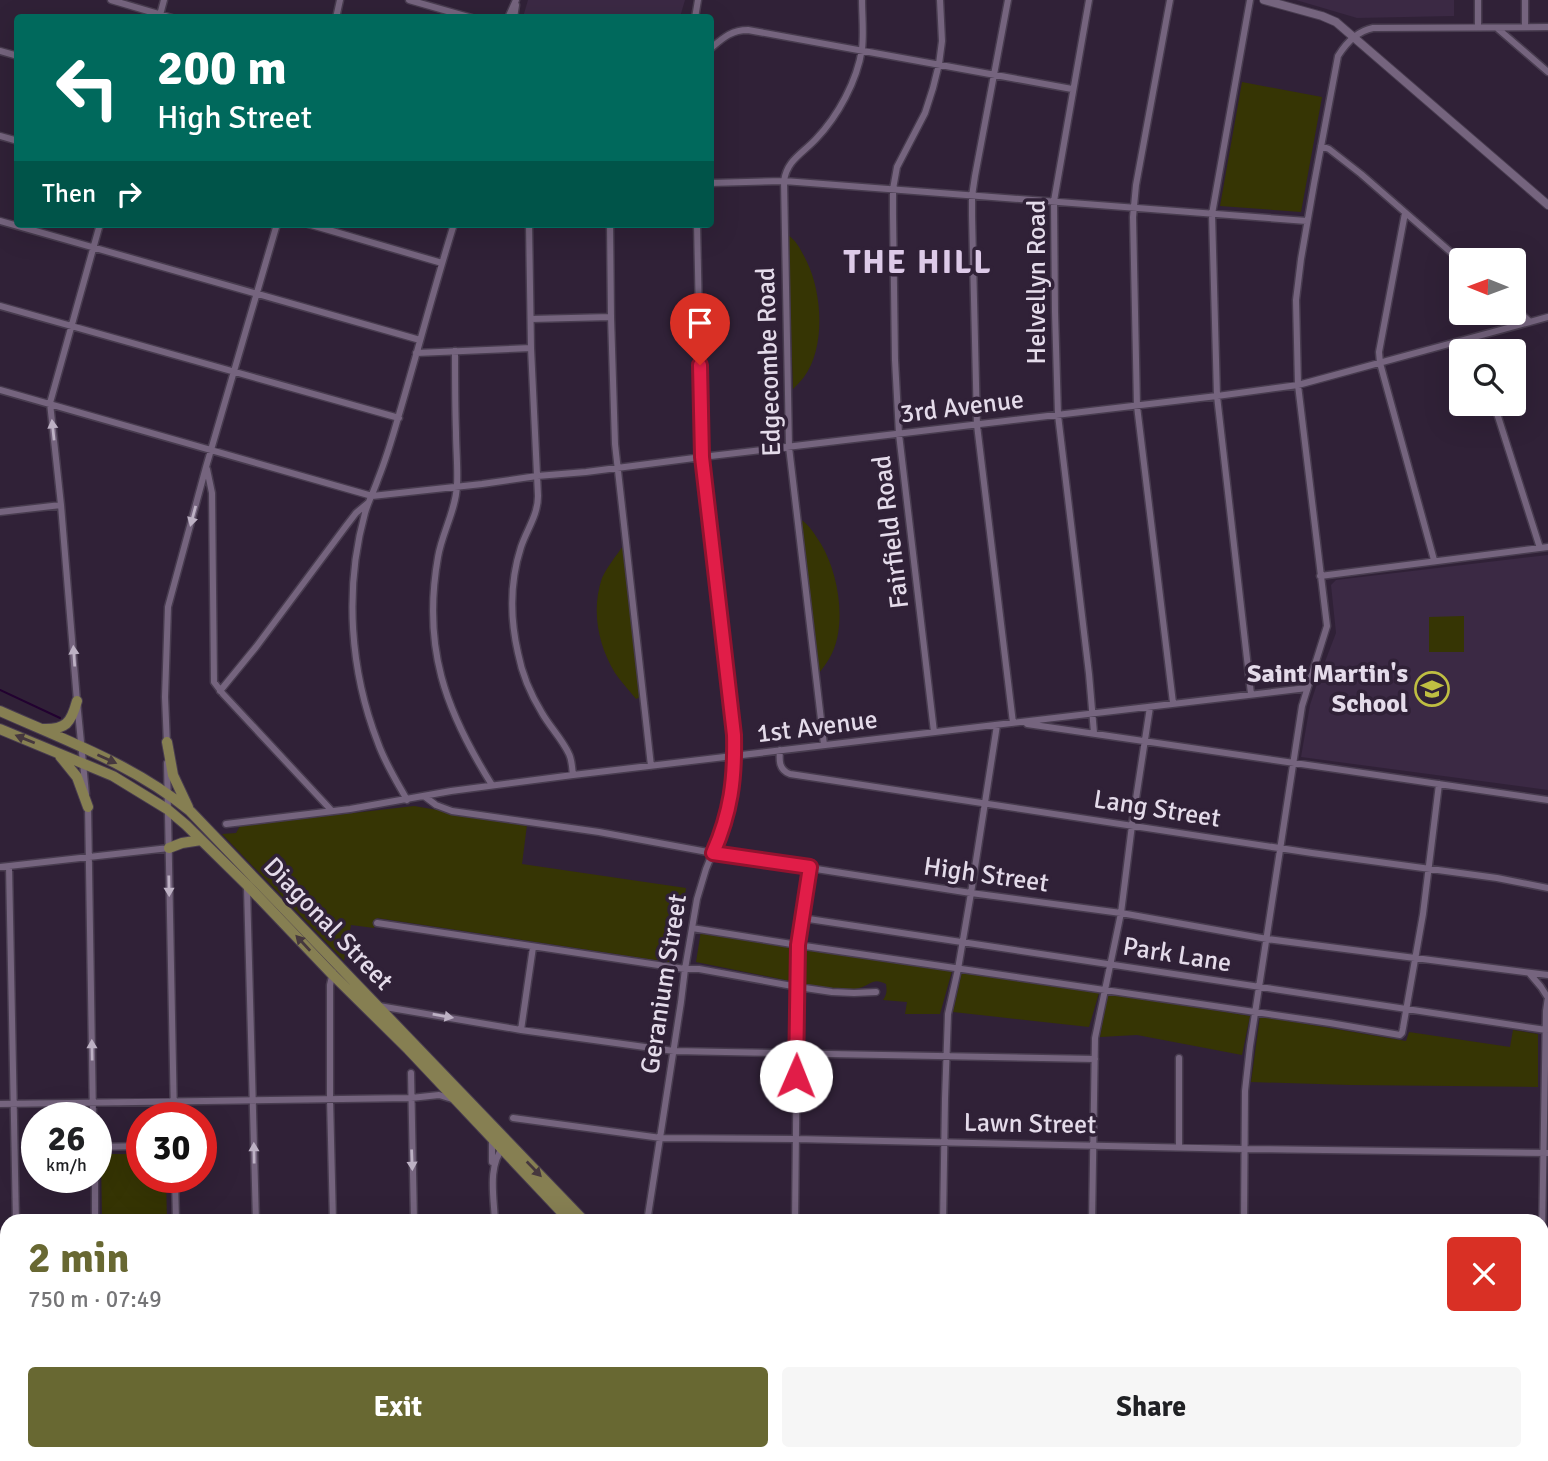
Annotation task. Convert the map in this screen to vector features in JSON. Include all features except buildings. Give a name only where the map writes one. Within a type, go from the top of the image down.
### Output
[{"type":"main road","points":[[38,728],[57,729],[67,724],[77,701]]},
{"type":"main road","name":"Diagonal Street","points":[[0,711],[124,767],[190,811],[492,1140],[504,1145],[577,1214]]},
{"type":"main road","name":"Diagonal Street","points":[[0,729],[113,776],[167,809],[376,1005],[564,1214]]},
{"type":"main road","points":[[167,742],[173,775],[190,811]]},
{"type":"main road","points":[[55,751],[73,770],[88,807]]},
{"type":"main road","points":[[169,848],[201,840]]},
{"type":"street","points":[[111,0],[154,14]]},
{"type":"street","points":[[410,0],[458,14]]},
{"type":"street","points":[[785,181],[789,166],[828,124],[854,78],[862,50],[862,0]]},
{"type":"street","name":"Fairfield Road","points":[[934,732],[898,434],[893,188],[897,167],[925,113],[939,64],[942,41],[940,0]]},
{"type":"street","points":[[1008,0],[972,196],[977,425],[1015,722],[1548,800]]},
{"type":"street","name":"Helvellyn Road","points":[[1089,0],[1054,201],[1058,415],[1094,733]]},
{"type":"street","points":[[1170,0],[1133,209],[1137,406],[1173,703]]},
{"type":"street","points":[[1250,0],[1212,214],[1217,396],[1251,694]]},
{"type":"street","points":[[1264,0],[1330,19],[1548,205]]},
{"type":"street","points":[[1478,0],[1478,27]]},
{"type":"street","points":[[1525,0],[1525,27]]},
{"type":"street","points":[[1244,1214],[1245,1091],[1256,1012],[1302,706],[1327,626],[1298,385],[1296,300],[1307,221],[1338,56],[1354,38],[1365,29],[1373,27],[1548,27]]},
{"type":"street","points":[[1496,28],[1548,72]]},
{"type":"street","points":[[714,46],[730,33],[748,30],[1072,89]]},
{"type":"street","points":[[1321,146],[1329,149],[1449,251]]},
{"type":"street","points":[[714,183],[785,181],[1307,221]]},
{"type":"street","name":"Edgecombe Road","points":[[785,181],[789,447],[824,745]]},
{"type":"street","points":[[1405,213],[1380,345],[1380,363],[1434,560]]},
{"type":"street","points":[[24,228],[420,340]]},
{"type":"street","points":[[93,1102],[88,807],[50,403],[99,228]]},
{"type":"street","points":[[174,1101],[165,697],[168,607],[276,228]]},
{"type":"street","points":[[322,228],[442,263]]},
{"type":"street","points":[[407,800],[378,745],[365,706],[353,633],[353,583],[368,503],[398,418],[453,228]]},
{"type":"street","points":[[529,228],[538,505],[516,566],[513,627],[518,656],[528,686],[568,753],[573,775]]},
{"type":"street","points":[[610,228],[617,467],[651,766]]},
{"type":"street","name":"Geranium Street","points":[[649,1214],[698,892],[728,813],[733,780],[732,711],[702,457],[696,228]]},
{"type":"street","points":[[0,306],[398,418]]},
{"type":"street","points":[[531,319],[611,317]]},
{"type":"street","points":[[1526,318],[1530,322]]},
{"type":"street","name":"3rd Avenue","points":[[372,496],[1298,385],[1547,318]]},
{"type":"street","points":[[416,353],[531,348]]},
{"type":"street","points":[[455,351],[457,487],[441,542],[434,583],[435,648],[439,674],[451,708],[465,740],[492,785]]},
{"type":"street","points":[[0,390],[372,496]]},
{"type":"street","points":[[1498,416],[1540,548]]},
{"type":"street","points":[[206,467],[212,494],[214,682],[332,811]]},
{"type":"street","points":[[220,691],[356,513],[368,503]]},
{"type":"street","points":[[0,512],[61,505]]},
{"type":"street","points":[[1320,576],[1548,547]]},
{"type":"street","name":"1st Avenue","points":[[226,824],[332,811],[492,785],[1307,688]]},
{"type":"street","points":[[1092,1214],[1095,1038],[1121,913],[1150,707]]},
{"type":"street","points":[[943,1214],[948,1014],[963,942],[997,725]]},
{"type":"street","name":"Lang Street","points":[[780,750],[781,767],[790,774],[1497,878],[1548,888]]},
{"type":"street","points":[[692,928],[1401,1035],[1415,959],[1439,784]]},
{"type":"street","name":"High Street","points":[[424,796],[436,805],[453,811],[599,832],[713,853],[1121,913],[1267,939],[1548,975]]},
{"type":"street","points":[[0,867],[169,848]]},
{"type":"street","points":[[9,866],[16,1214]]},
{"type":"street","points":[[794,1214],[798,945],[810,867]]},
{"type":"street","points":[[247,885],[256,1214]]},
{"type":"street","name":"Park Lane","points":[[802,918],[1546,1030]]},
{"type":"street","points":[[377,923],[699,969],[832,992],[876,992]]},
{"type":"street","points":[[521,1030],[533,947]]},
{"type":"street","points":[[333,1214],[330,985],[335,969]]},
{"type":"street","points":[[1528,973],[1548,997],[1543,1214]]},
{"type":"street","points":[[376,1005],[521,1030],[674,1051],[1095,1059]]},
{"type":"street","points":[[1179,1058],[1180,1147]]},
{"type":"street","points":[[411,1073],[414,1214]]},
{"type":"street","points":[[112,1103],[411,1098],[439,1095],[454,1100]]},
{"type":"street","points":[[0,1104],[21,1104]]},
{"type":"street","name":"Lawn Street","points":[[513,1118],[661,1138],[1546,1153]]},
{"type":"street","points":[[492,1140],[495,1214]]},
{"type":"street","points":[[494,1171],[496,1157],[504,1145]]},
{"type":"street","points":[[95,1193],[96,1214]]},
{"type":"street","points":[[175,1193],[176,1214]]},
{"type":"shaded area","points":[[528,0],[685,0],[681,14],[524,14]]},
{"type":"shaded area","points":[[1296,0],[1454,0],[1454,16],[1357,18]]},
{"type":"shaded area","points":[[1242,82],[1322,97],[1301,212],[1220,206]]},
{"type":"shaded area","points":[[788,235],[799,247],[812,275],[819,320],[819,336],[811,365],[793,389]]},
{"type":"shaded area","points":[[800,519],[812,530],[827,556],[833,570],[839,601],[840,617],[835,646],[819,673]]},
{"type":"shaded area","points":[[623,546],[640,697],[636,699],[609,662],[598,627],[597,602],[602,578]]},
{"type":"shaded area","name":"Saint Martin's School","points":[[1548,555],[1548,790],[1301,757],[1310,705],[1336,633],[1331,585],[1336,580]]},
{"type":"shaded area","points":[[1464,616],[1464,652],[1429,652],[1429,617]]},
{"type":"shaded area","points":[[414,806],[527,825],[522,864],[686,888],[675,963],[377,918],[374,928],[351,925],[344,961],[222,834],[236,833],[240,826]]},
{"type":"shaded area","points":[[701,931],[790,947],[790,981],[696,962]]},
{"type":"shaded area","points":[[802,948],[952,971],[940,1014],[905,1014],[907,1002],[883,1000],[886,984],[878,981],[845,990],[802,984]]},
{"type":"shaded area","points":[[962,972],[1099,993],[1089,1027],[953,1012]]},
{"type":"shaded area","points":[[1108,993],[1250,1016],[1242,1055],[1137,1035],[1100,1037]]},
{"type":"shaded area","points":[[1260,1016],[1406,1041],[1409,1032],[1510,1047],[1513,1030],[1538,1034],[1538,1087],[1251,1082]]},
{"type":"shaded area","points":[[112,1154],[126,1154],[126,1193],[166,1193],[167,1214],[102,1214],[102,1193],[112,1193]]},
{"type":"waterway","points":[[0,690],[60,718]]},
{"type":"place","name":"Saint Martin's School","points":[[1432,689]]},
{"type":"district","name":"THE HILL","points":[[918,262]]},
{"type":"route","points":[[700,365],[702,457],[734,735],[730,801],[713,853],[810,867],[798,945],[796,1076]]}]
